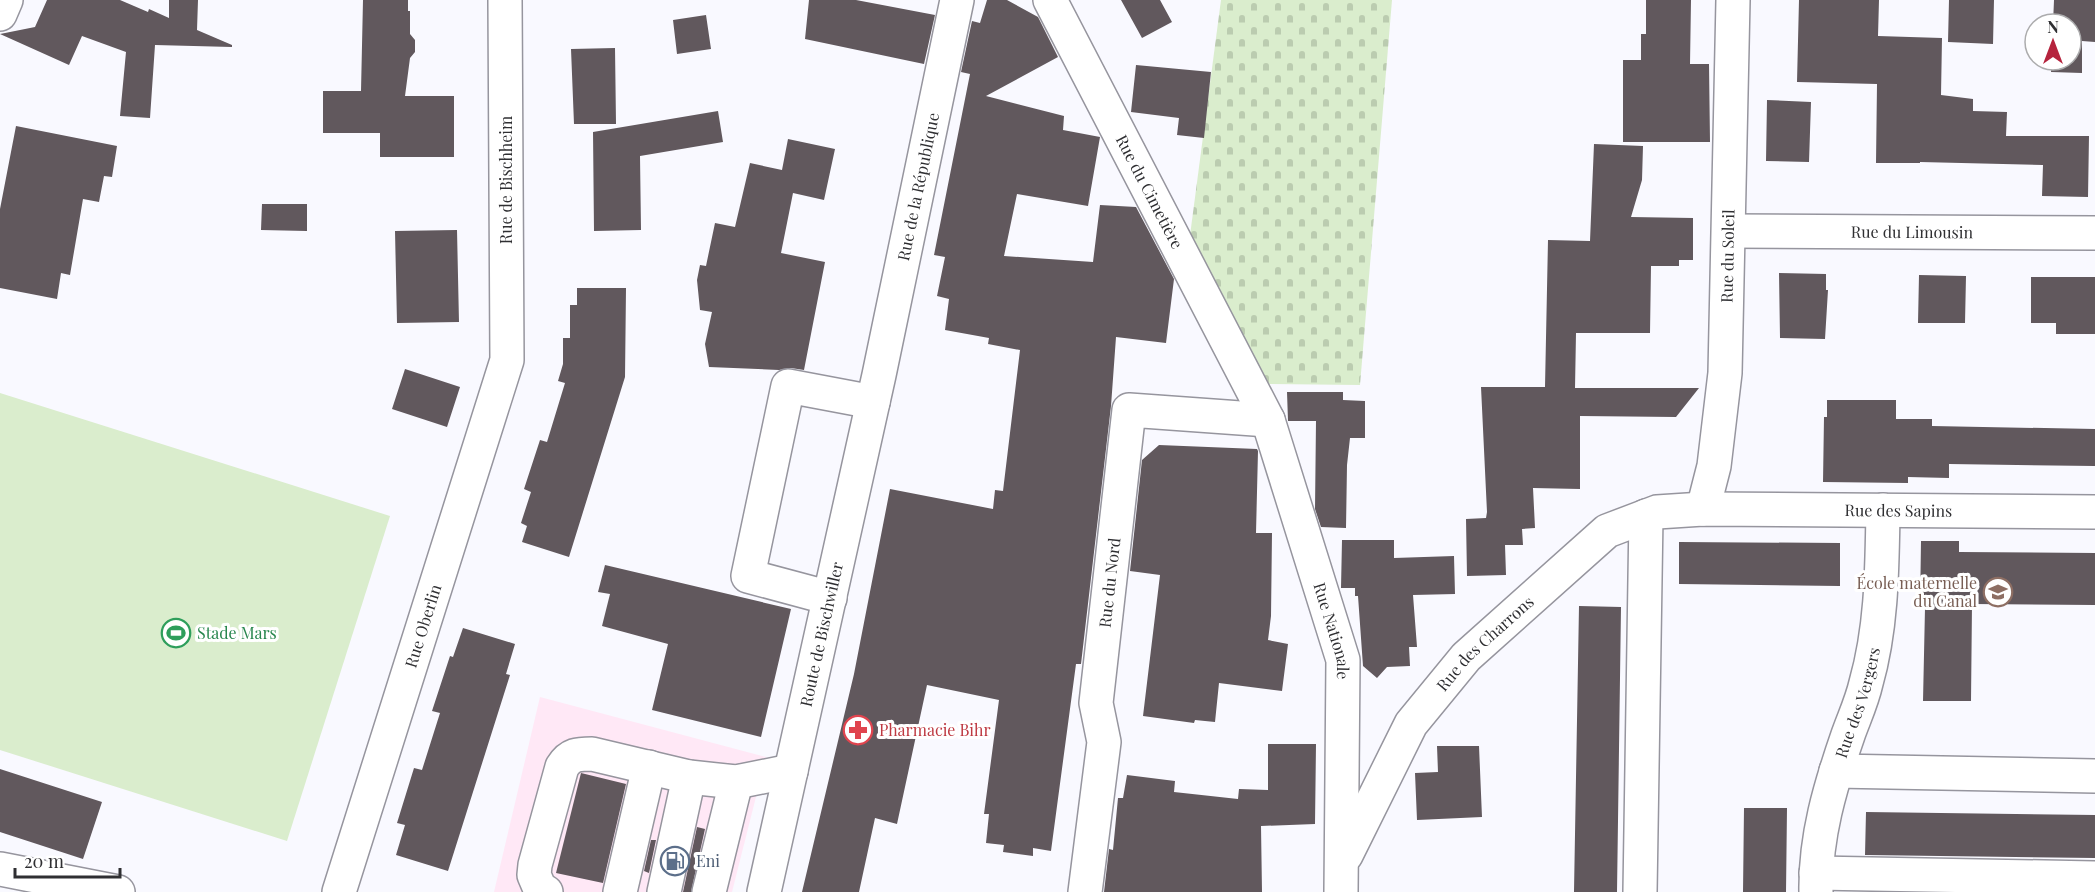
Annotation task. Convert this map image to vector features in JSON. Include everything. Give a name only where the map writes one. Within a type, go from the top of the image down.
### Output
[{"type":"street","points":[[0,14],[6,0]]},
{"type":"street","name":"Rue de Bischheim","points":[[505,0],[507,360]]},
{"type":"street","name":"Rue de la République","points":[[876,389],[957,0]]},
{"type":"street","name":"Rue du Cimetière","points":[[1050,0],[1249,384]]},
{"type":"street","name":"Rue du Soleil","points":[[1703,509],[1714,466],[1725,373],[1733,0]]},
{"type":"street","name":"Rue du Limousin","points":[[1729,231],[2095,233]]},
{"type":"street","name":"Rue Oberlin","points":[[339,892],[507,360]]},
{"type":"street","name":"Rue Nationale","points":[[1249,384],[1268,420],[1343,660],[1342,878]]},
{"type":"street","points":[[830,598],[748,576],[788,386],[876,389]]},
{"type":"street","name":"Route de Bischwiller","points":[[764,892],[876,389]]},
{"type":"street","name":"Rue du Nord","points":[[1085,892],[1104,742],[1096,703],[1129,410],[1268,420]]},
{"type":"street","name":"Rue des Sapins","points":[[1703,509],[2095,512]]},
{"type":"street","name":"Rue des Charrons","points":[[1342,878],[1411,724],[1466,657],[1607,531],[1657,512],[1703,509]]},
{"type":"street","name":"Rue des Vergers","points":[[1816,883],[1824,813],[1866,686],[1875,646],[1879,614],[1883,510]]},
{"type":"street","points":[[1640,892],[1646,516]]},
{"type":"street","points":[[546,892],[540,889],[534,875],[535,865],[562,767],[568,758],[580,754],[592,754],[689,777],[736,782],[791,771]]},
{"type":"street","points":[[620,892],[649,767]]},
{"type":"street","points":[[1836,771],[2095,776]]},
{"type":"street","points":[[664,892],[689,777]]},
{"type":"street","points":[[709,892],[736,782]]},
{"type":"street","points":[[0,869],[64,887],[118,892]]},
{"type":"street","points":[[1816,883],[2095,878]]},
{"type":"shaded area","points":[[540,697],[766,757],[732,892],[494,892]]},
{"type":"green space","points":[[1221,0],[1392,0],[1360,385],[1268,384],[1189,243]]},
{"type":"green space","name":"Stade Mars","points":[[0,393],[390,516],[287,841],[0,750]]},
{"type":"building","points":[[47,0],[120,0],[169,18],[169,0],[198,0],[197,30],[232,47],[155,45],[150,118],[120,116],[126,52],[82,36],[69,65],[0,34],[35,27]]},
{"type":"building","points":[[363,0],[408,0],[410,34],[415,40],[415,52],[410,58],[405,96],[454,96],[454,157],[380,157],[380,133],[323,133],[323,91],[361,91]]},
{"type":"building","points":[[809,0],[856,0],[935,15],[924,64],[805,39]]},
{"type":"building","points":[[987,0],[1007,0],[1038,17],[1058,57],[986,96],[1064,116],[1063,130],[1100,137],[1088,206],[1017,194],[1004,256],[1093,262],[1100,205],[1136,207],[1174,279],[1166,343],[1116,337],[1111,406],[1081,664],[1076,664],[1051,851],[1033,848],[1033,856],[1003,852],[1004,845],[986,843],[989,814],[984,814],[999,700],[927,685],[897,824],[875,818],[859,892],[802,892],[854,674],[890,489],[993,509],[995,490],[1003,491],[1020,350],[988,344],[989,338],[945,330],[949,299],[937,296],[945,257],[934,255],[970,74],[961,72],[972,21],[980,23]]},
{"type":"building","points":[[1121,0],[1160,0],[1172,22],[1142,38]]},
{"type":"building","points":[[1646,0],[1691,0],[1690,64],[1709,64],[1710,142],[1623,142],[1623,60],[1641,60],[1641,34],[1646,34]]},
{"type":"building","points":[[1799,0],[1879,0],[1878,36],[1942,38],[1941,95],[1973,99],[1973,111],[2007,112],[2006,136],[2089,136],[2088,197],[2042,196],[2043,165],[1876,163],[1877,84],[1797,82]]},
{"type":"building","points":[[1949,0],[1994,0],[1993,44],[1948,42]]},
{"type":"building","points":[[2054,0],[2095,0],[2095,42],[2083,41],[2083,12],[2054,12]]},
{"type":"building","points":[[706,15],[711,49],[677,54],[673,20]]},
{"type":"building","points":[[615,48],[616,124],[574,124],[571,49]]},
{"type":"building","points":[[1136,65],[1211,72],[1204,138],[1177,135],[1179,118],[1131,112]]},
{"type":"building","points":[[1767,100],[1811,102],[1809,162],[1766,161]]},
{"type":"building","points":[[718,111],[723,142],[640,156],[641,230],[594,231],[593,132]]},
{"type":"building","points":[[16,126],[117,146],[112,177],[104,176],[99,202],[83,199],[70,275],[61,273],[57,299],[0,288],[0,209]]},
{"type":"building","points":[[788,139],[835,149],[824,200],[793,193],[781,253],[825,262],[804,370],[709,367],[705,344],[712,312],[700,310],[697,280],[700,265],[706,266],[715,223],[735,227],[750,163],[782,170]]},
{"type":"building","points":[[1594,144],[1643,146],[1642,180],[1631,217],[1693,218],[1693,260],[1679,260],[1679,266],[1651,266],[1650,333],[1576,333],[1575,388],[1699,388],[1676,417],[1580,416],[1580,489],[1533,488],[1535,528],[1522,529],[1523,545],[1505,545],[1506,575],[1467,576],[1466,519],[1486,518],[1487,512],[1481,387],[1545,387],[1548,240],[1590,241]]},
{"type":"building","points":[[262,204],[307,204],[307,231],[261,230]]},
{"type":"building","points":[[457,230],[459,322],[397,323],[395,231]]},
{"type":"building","points":[[1779,273],[1826,274],[1826,290],[1828,290],[1825,339],[1780,338]]},
{"type":"building","points":[[1919,275],[1966,276],[1965,323],[1918,323]]},
{"type":"building","points":[[2031,277],[2095,277],[2095,334],[2056,334],[2056,323],[2031,323]]},
{"type":"building","points":[[577,288],[626,288],[625,377],[569,557],[522,542],[527,526],[521,523],[531,492],[524,489],[540,440],[547,442],[565,383],[558,381],[563,364],[563,338],[570,338],[570,305],[577,305]]},
{"type":"building","points":[[405,369],[460,387],[447,427],[392,409]]},
{"type":"building","points":[[1287,392],[1343,392],[1343,400],[1365,401],[1365,438],[1350,438],[1346,528],[1321,527],[1315,509],[1316,421],[1288,421]]},
{"type":"building","points":[[1827,400],[1896,400],[1896,419],[1932,419],[1932,426],[2095,429],[2095,466],[1949,464],[1949,478],[1908,477],[1908,483],[1823,482],[1824,417],[1827,417]]},
{"type":"building","points":[[1159,445],[1257,449],[1258,451],[1256,533],[1272,533],[1271,616],[1268,640],[1288,644],[1282,691],[1219,683],[1215,722],[1195,720],[1194,723],[1143,716],[1160,575],[1130,571],[1142,460]]},
{"type":"building","points":[[1342,540],[1394,540],[1394,558],[1454,556],[1455,594],[1413,595],[1417,647],[1409,647],[1410,666],[1387,667],[1377,678],[1363,666],[1358,596],[1355,596],[1355,588],[1341,588]]},
{"type":"building","points":[[1921,541],[1959,541],[1959,552],[2095,553],[2095,605],[1972,604],[1971,701],[1923,701],[1925,608],[1920,608]]},
{"type":"building","points":[[1679,542],[1840,543],[1840,586],[1679,584]]},
{"type":"building","points":[[605,565],[791,609],[761,737],[652,710],[668,644],[602,626],[610,594],[598,592]]},
{"type":"building","points":[[1579,606],[1621,607],[1617,892],[1574,892]]},
{"type":"building","points":[[463,628],[515,644],[506,674],[510,675],[448,871],[396,855],[405,825],[397,823],[414,768],[422,770],[440,713],[432,711],[450,656],[453,657]]},
{"type":"building","points":[[1268,744],[1316,744],[1315,824],[1261,826],[1262,892],[1104,892],[1109,849],[1113,850],[1118,798],[1123,798],[1127,775],[1175,781],[1174,792],[1238,799],[1239,789],[1268,790]]},
{"type":"building","points":[[1437,746],[1479,746],[1482,817],[1417,820],[1415,773],[1438,772]]},
{"type":"building","points":[[0,769],[102,802],[83,859],[0,832]]},
{"type":"building","points":[[581,773],[626,784],[603,883],[556,873]]},
{"type":"building","points":[[1744,808],[1787,808],[1786,892],[1743,892]]},
{"type":"building","points":[[1866,812],[2095,815],[2095,858],[1865,855]]},
{"type":"building","points":[[697,827],[705,829],[691,892],[683,892]]},
{"type":"building","points":[[651,840],[656,840],[649,873],[644,871]]},
{"type":"place","name":"École maternelle du Canal","points":[[1998,592]]},
{"type":"place","name":"Stade Mars","points":[[176,633]]},
{"type":"place","name":"Pharmacie Bihr","points":[[858,730]]},
{"type":"place","name":"Eni","points":[[675,861]]}]
